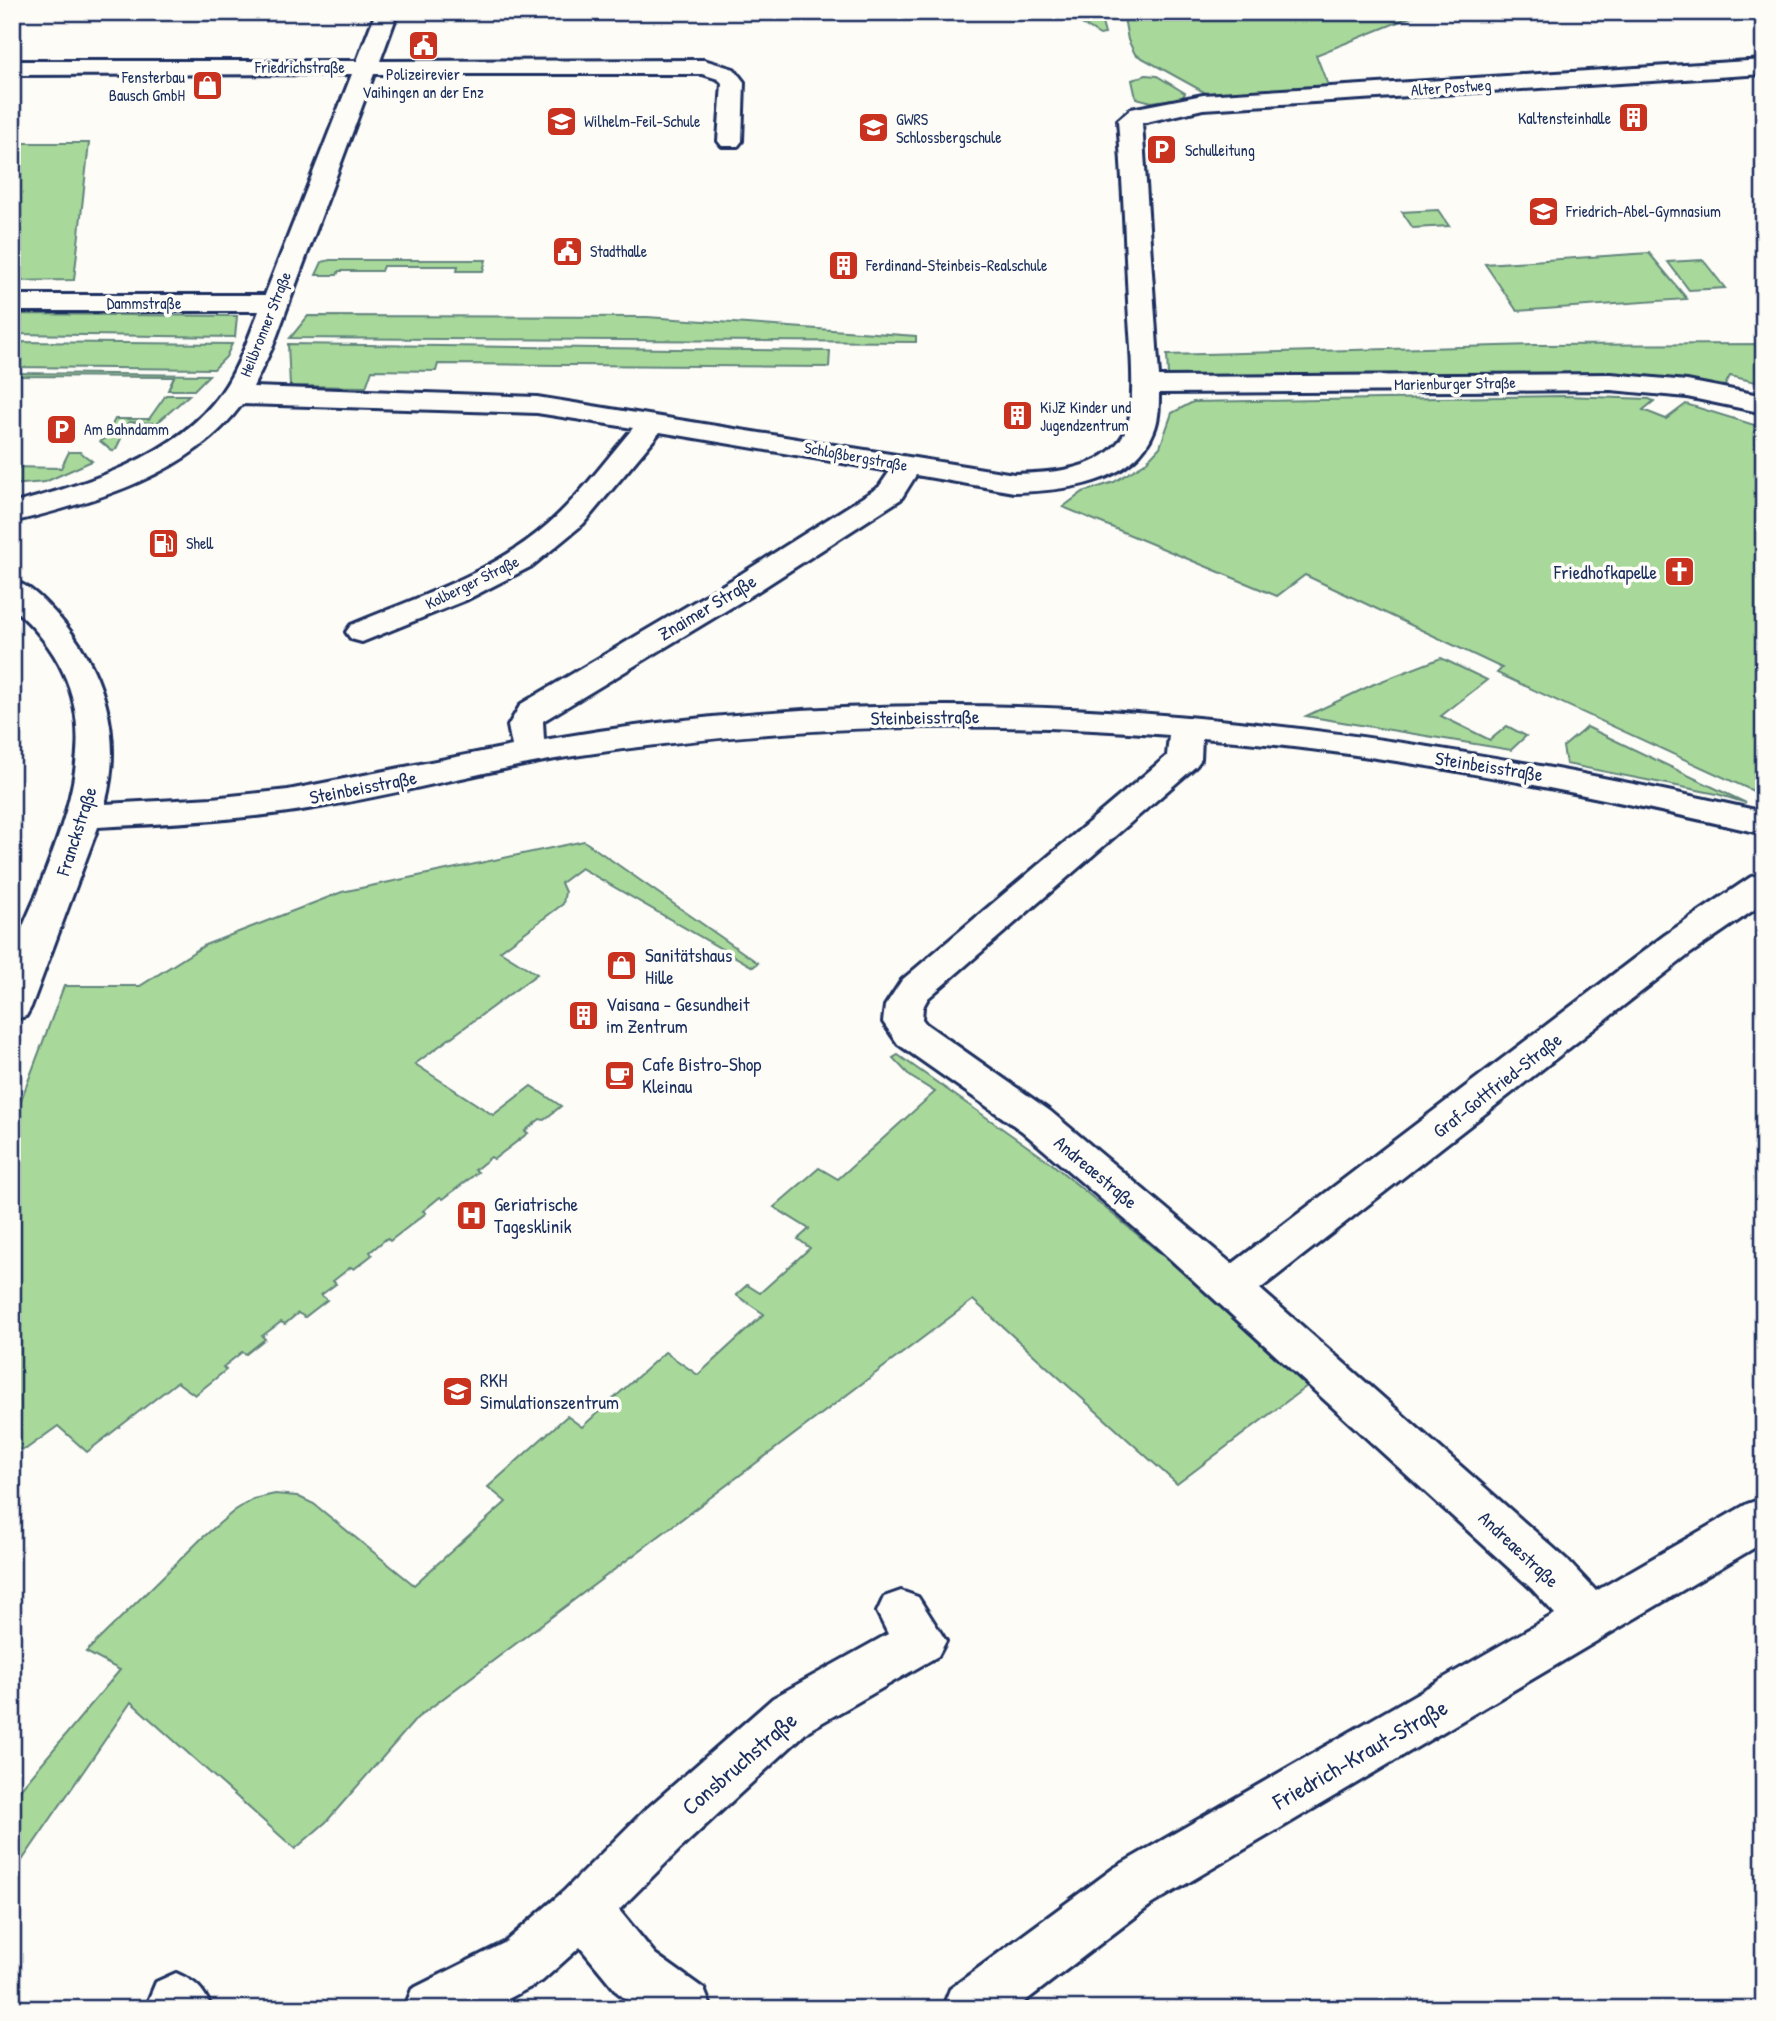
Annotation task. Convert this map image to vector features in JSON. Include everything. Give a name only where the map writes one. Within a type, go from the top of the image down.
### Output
[{"type":"street","name":"Heilbronner Straße","points":[[12,513],[83,492],[147,466],[205,428],[235,394],[259,346],[387,12]]},
{"type":"street","name":"Alter Postweg","points":[[1139,114],[1203,102],[1764,66]]},
{"type":"street","name":"Friedrichstraße","points":[[12,68],[710,68],[726,74],[733,82],[730,141]]},
{"type":"street","name":"Schloßbergstraße","points":[[235,394],[537,405],[1014,483],[1052,481],[1087,474],[1111,462],[1136,438],[1143,423],[1142,327],[1130,120],[1139,114]]},
{"type":"street","name":"Dammstraße","points":[[12,303],[275,303]]},
{"type":"street","name":"Marienburger Straße","points":[[1144,379],[1611,382],[1675,387],[1764,405]]},
{"type":"street","name":"Kolberger Straße","points":[[362,632],[485,579],[516,563],[542,545],[583,505],[653,422]]},
{"type":"street","name":"Znaimer Straße","points":[[531,753],[523,727],[525,719],[533,711],[744,586],[890,493],[908,465]]},
{"type":"street","name":"Franckstraße","points":[[12,590],[43,617],[66,645],[88,692],[96,743],[95,771],[84,816],[12,1007]]},
{"type":"street","name":"Steinbeisstraße","points":[[84,816],[201,810],[288,801],[531,753],[711,729],[841,719],[1008,716],[1285,735],[1538,774],[1665,799],[1764,823]]},
{"type":"street","name":"Andreaestraße","points":[[1186,727],[1184,759],[915,989],[904,1006],[902,1022],[912,1034],[1037,1121],[1231,1287],[1549,1574],[1591,1620]]},
{"type":"street","name":"Graf-Gottfried-Straße","points":[[1231,1287],[1268,1263],[1678,944],[1764,885]]},
{"type":"street","name":"Friedrich-Kraut-Straße","points":[[970,2009],[1133,1886],[1764,1518]]},
{"type":"street","name":"Consbruchstraße","points":[[432,2009],[523,1962],[583,1909],[662,1830],[792,1714],[921,1641],[901,1612]]},
{"type":"street","points":[[583,1909],[636,1973],[684,2009]]},
{"type":"green space","points":[[1062,12],[1099,12],[1105,34],[1100,35]]},
{"type":"green space","points":[[1123,12],[1423,12],[1316,55],[1329,88],[1213,97],[1135,54],[1128,40]]},
{"type":"green space","points":[[1146,75],[1157,76],[1185,93],[1182,98],[1152,102],[1136,98],[1132,80]]},
{"type":"green space","points":[[12,143],[89,143],[74,280],[12,281]]},
{"type":"green space","points":[[1438,210],[1449,226],[1413,228],[1402,212]]},
{"type":"green space","points":[[1649,253],[1687,299],[1517,311],[1485,264]]},
{"type":"green space","points":[[486,260],[483,271],[457,271],[458,266],[383,266],[381,271],[339,271],[337,275],[316,275],[322,262]]},
{"type":"green space","points":[[1703,260],[1725,288],[1689,290],[1668,262]]},
{"type":"green space","points":[[12,314],[237,316],[235,337],[12,334]]},
{"type":"green space","points":[[308,316],[647,317],[916,336],[916,342],[290,338]]},
{"type":"green space","points":[[12,342],[232,344],[226,357],[214,369],[12,367]]},
{"type":"green space","points":[[288,344],[830,351],[829,367],[438,364],[436,371],[372,370],[366,387],[290,386]]},
{"type":"green space","points":[[1764,344],[1764,384],[1730,376],[1723,389],[1607,375],[1569,374],[1193,378],[1168,375],[1167,355],[1534,345]]},
{"type":"green space","points":[[12,373],[209,375],[194,390],[168,390],[174,377],[12,376]]},
{"type":"green space","points":[[166,395],[189,395],[157,423],[129,422],[116,449],[112,451],[100,441],[105,439],[115,419],[149,419]]},
{"type":"green space","points":[[1564,396],[1649,399],[1654,401],[1643,410],[1666,419],[1686,404],[1764,428],[1764,796],[1497,673],[1502,668],[1305,575],[1277,596],[1063,507],[1083,492],[1114,482],[1145,463],[1160,447],[1172,413],[1193,402]]},
{"type":"green space","points":[[69,452],[80,452],[92,461],[45,482],[12,485],[12,467],[61,468]]},
{"type":"green space","points":[[1441,658],[1487,680],[1441,716],[1490,740],[1507,726],[1526,736],[1511,750],[1306,716],[1374,684]]},
{"type":"green space","points":[[1587,727],[1746,803],[1717,794],[1566,764],[1563,747]]},
{"type":"green space","points":[[584,841],[758,963],[753,967],[581,868],[561,883],[565,892],[563,904],[500,951],[537,974],[415,1064],[493,1115],[531,1086],[561,1106],[544,1120],[540,1119],[525,1131],[528,1133],[494,1159],[491,1157],[475,1170],[478,1172],[443,1199],[440,1197],[423,1211],[426,1213],[390,1241],[387,1238],[370,1252],[372,1255],[354,1269],[351,1267],[333,1281],[336,1284],[321,1295],[327,1300],[305,1317],[298,1313],[285,1324],[281,1322],[262,1336],[265,1339],[246,1354],[242,1352],[223,1367],[226,1370],[195,1395],[177,1382],[87,1452],[58,1426],[26,1449],[12,1450],[12,1124],[64,986],[140,986],[205,945],[342,892]]},
{"type":"green space","points":[[898,1055],[1051,1163],[1311,1383],[1177,1484],[973,1300],[417,1718],[326,1822],[295,1849],[131,1702],[12,1875],[12,1799],[120,1670],[86,1652],[201,1539],[253,1499],[275,1494],[297,1496],[314,1504],[414,1585],[506,1502],[488,1487],[567,1416],[582,1427],[665,1352],[698,1375],[764,1314],[736,1295],[747,1285],[760,1293],[810,1248],[798,1239],[809,1229],[774,1207],[819,1168],[838,1179],[935,1092],[911,1077],[893,1058]]},
{"type":"place","name":"Polizeirevier Vaihingen an der Enz","points":[[423,45]]},
{"type":"place","name":"Fensterbau Bausch GmbH","points":[[208,86]]},
{"type":"place","name":"Kaltensteinhalle","points":[[1634,118]]},
{"type":"place","name":"Wilhelm-Feil-Schule","points":[[561,121]]},
{"type":"place","name":"GWRS Schlossbergschule","points":[[873,128]]},
{"type":"place","name":"Schulleitung","points":[[1162,150]]},
{"type":"place","name":"Friedrich-Abel-Gymnasium","points":[[1543,211]]},
{"type":"place","name":"Stadthalle","points":[[567,251]]},
{"type":"place","name":"Ferdinand-Steinbeis-Realschule","points":[[843,265]]},
{"type":"place","name":"KiJZ Kinder und Jugendzentrum","points":[[1017,416]]},
{"type":"place","name":"Am Bahndamm","points":[[61,429]]},
{"type":"place","name":"Shell","points":[[163,543]]},
{"type":"place","name":"Friedhofkapelle","points":[[1680,572]]},
{"type":"place","name":"Sanitätshaus Hille","points":[[622,966]]},
{"type":"place","name":"Vaisana - Gesundheit im Zentrum","points":[[583,1015]]},
{"type":"place","name":"Cafe Bistro-Shop Kleinau","points":[[619,1075]]},
{"type":"place","name":"Geriatrische Tagesklinik","points":[[471,1215]]},
{"type":"place","name":"RKH Simulationszentrum","points":[[457,1391]]}]
